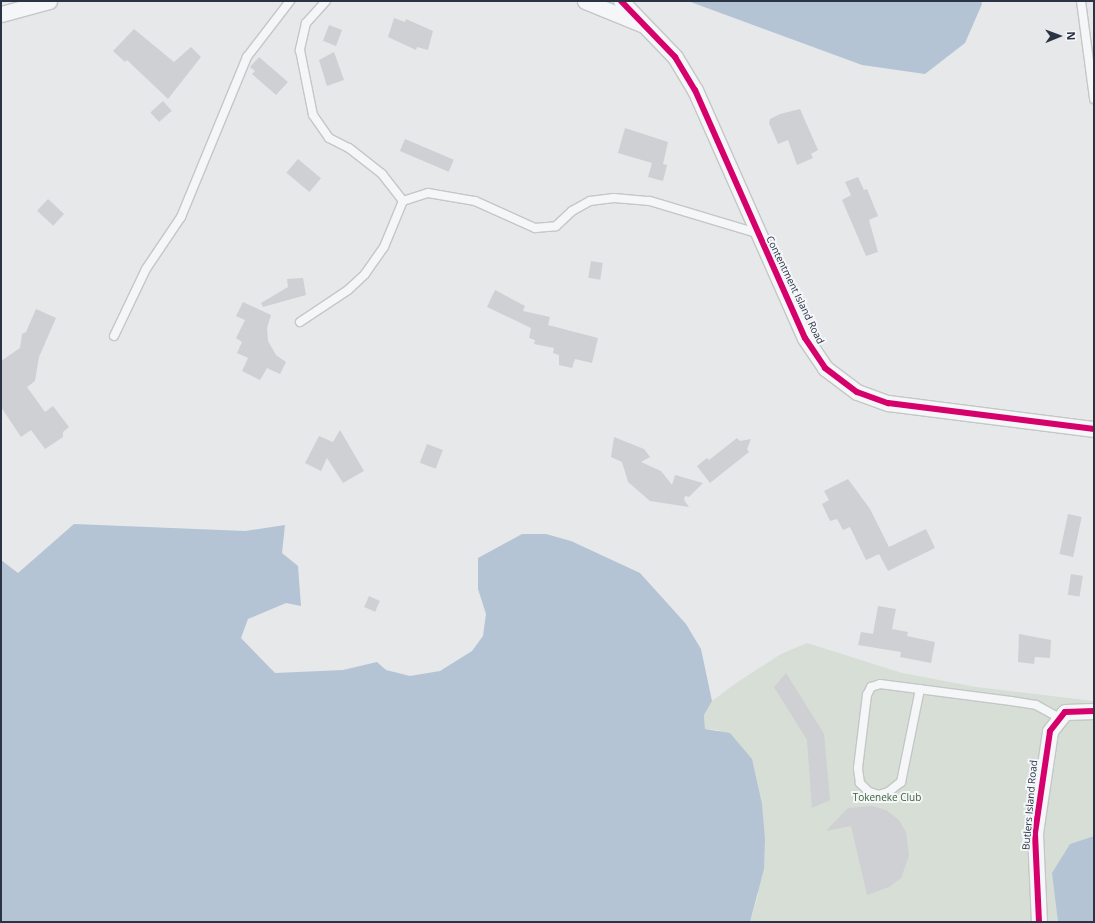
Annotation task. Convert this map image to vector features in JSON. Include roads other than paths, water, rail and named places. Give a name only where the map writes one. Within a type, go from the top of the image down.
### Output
[{"type":"street","points":[[1,14],[49,1]]},
{"type":"street","points":[[584,1],[647,27]]},
{"type":"street","name":"Contentment Island Road","points":[[621,1],[675,58],[695,90],[757,233],[815,354],[835,377],[857,392],[888,403],[939,412],[1055,422],[1094,429]]},
{"type":"street","points":[[1058,717],[1073,710],[1094,711]]},
{"type":"street","name":"Butlers Island Road","points":[[1039,922],[1035,854],[1038,803],[1050,731],[1058,717]]},
{"type":"lane","points":[[114,336],[146,269],[180,217],[247,57],[290,1]]},
{"type":"lane","points":[[326,1],[306,22],[300,50],[312,115],[329,138],[349,148],[382,174],[403,201]]},
{"type":"lane","points":[[1081,1],[1094,99]]},
{"type":"lane","points":[[300,322],[348,290],[365,274],[384,247],[403,201],[428,193],[454,196],[475,201],[535,228],[556,226],[572,211],[590,201],[614,198],[650,201],[757,233]]},
{"type":"lane","points":[[920,689],[901,782],[888,792],[879,795],[869,792],[860,783],[858,768],[867,695],[871,687],[880,684],[920,689],[1036,705],[1058,717]]},
{"type":"water","points":[[688,1],[981,1],[982,4],[965,43],[925,74],[862,65]]},
{"type":"water","points":[[74,524],[245,531],[285,525],[282,553],[298,566],[301,606],[286,603],[248,619],[241,638],[275,673],[343,670],[377,662],[386,670],[410,676],[440,671],[472,651],[483,636],[486,614],[478,589],[478,558],[522,534],[546,534],[571,541],[640,573],[686,624],[701,649],[712,701],[704,715],[705,729],[730,733],[752,759],[762,804],[765,839],[764,869],[750,922],[1,922],[1,560],[18,573]]},
{"type":"water","points":[[1094,836],[1094,922],[1058,922],[1052,873],[1070,844]]},
{"type":"park label","name":"Tokeneke Club","points":[[887,798]]}]
